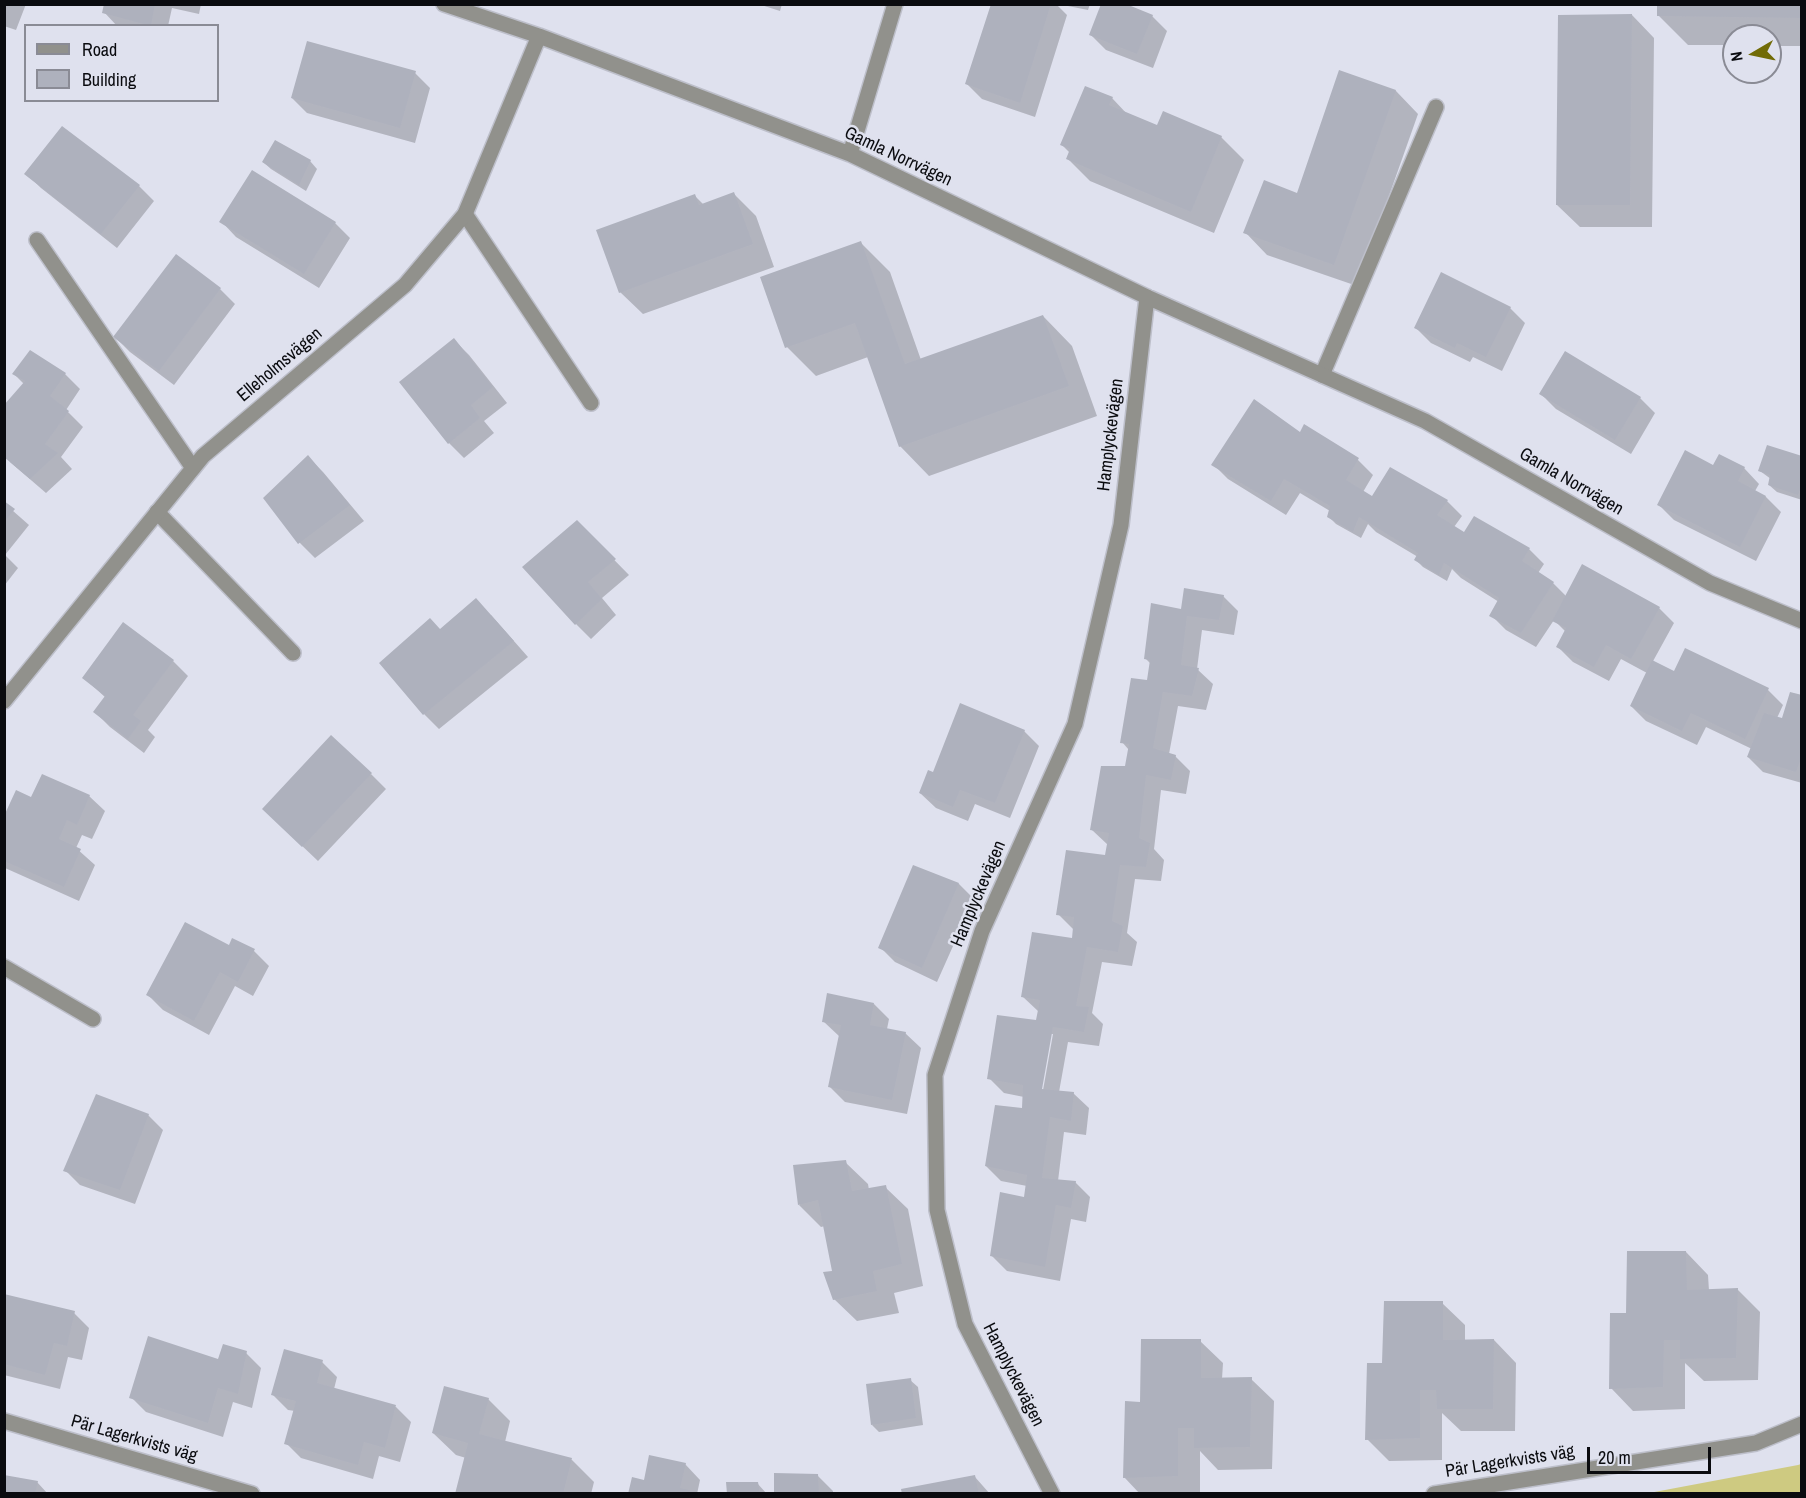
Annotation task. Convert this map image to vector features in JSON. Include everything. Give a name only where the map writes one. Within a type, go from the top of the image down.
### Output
[{"type":"street","name":"Gamla Norrvägen","points":[[444,4],[539,36],[850,154],[1147,297],[1425,421],[1710,583],[1802,621]]},
{"type":"street","points":[[850,154],[895,4]]},
{"type":"street","name":"Elleholmsvägen","points":[[4,701],[203,456],[405,285],[465,214],[539,36]]},
{"type":"street","points":[[1322,375],[1436,107]]},
{"type":"street","points":[[465,214],[591,403]]},
{"type":"street","points":[[37,240],[194,468]]},
{"type":"street","name":"Hamplyckevägen","points":[[1052,1494],[965,1324],[937,1210],[935,1075],[982,931],[1075,724],[1120,525],[1147,297]]},
{"type":"street","points":[[157,512],[293,653]]},
{"type":"street","points":[[4,967],[93,1018]]},
{"type":"street","name":"Pär Lagerkvists väg","points":[[4,1421],[252,1494]]},
{"type":"street","name":"Pär Lagerkvists väg","points":[[1434,1494],[1756,1443],[1802,1424]]},
{"type":"shaded area","points":[[1801,1464],[1801,1493],[1649,1493],[1798,1465]]},
{"type":"building","points":[[104,4],[155,4],[151,24],[102,13]]},
{"type":"building","points":[[991,4],[1051,4],[1020,103],[965,84]]},
{"type":"building","points":[[1101,4],[1126,4],[1153,15],[1137,54],[1089,35]]},
{"type":"building","points":[[1657,4],[1802,4],[1802,18],[1657,16]]},
{"type":"building","points":[[1632,14],[1630,205],[1556,205],[1558,15]]},
{"type":"building","points":[[307,41],[416,71],[400,128],[291,98]]},
{"type":"building","points":[[1339,70],[1396,90],[1334,265],[1243,233],[1264,180],[1297,193]]},
{"type":"building","points":[[1085,86],[1113,97],[1109,105],[1157,125],[1163,111],[1222,136],[1191,212],[1066,159],[1070,149],[1060,145]]},
{"type":"building","points":[[62,126],[140,185],[101,234],[24,174]]},
{"type":"building","points":[[275,140],[311,160],[299,185],[262,162]]},
{"type":"building","points":[[252,170],[336,222],[304,274],[219,222]]},
{"type":"building","points":[[734,192],[753,244],[619,293],[596,230],[695,194],[699,205]]},
{"type":"building","points":[[861,241],[905,364],[1043,315],[1069,386],[899,447],[855,323],[785,348],[760,277]]},
{"type":"building","points":[[176,254],[221,288],[159,371],[113,337]]},
{"type":"building","points":[[1441,272],[1511,307],[1486,357],[1457,343],[1455,348],[1414,328]]},
{"type":"building","points":[[454,338],[493,387],[471,405],[480,418],[448,444],[399,382]]},
{"type":"building","points":[[30,350],[66,373],[50,396],[69,411],[45,444],[58,453],[30,479],[4,457],[4,435],[6,434],[4,433],[4,405],[25,381],[12,374]]},
{"type":"building","points":[[1565,351],[1641,397],[1615,440],[1539,394]]},
{"type":"building","points":[[1254,399],[1300,432],[1304,424],[1359,458],[1346,480],[1372,496],[1390,467],[1448,500],[1437,515],[1464,532],[1474,516],[1530,548],[1522,561],[1554,582],[1521,633],[1489,616],[1499,598],[1444,563],[1439,575],[1414,560],[1418,553],[1359,517],[1353,532],[1327,517],[1330,506],[1284,479],[1271,501],[1211,465]]},
{"type":"building","points":[[1767,445],[1802,456],[1802,485],[1798,495],[1768,485],[1770,475],[1758,471]]},
{"type":"building","points":[[1685,450],[1713,465],[1719,454],[1745,467],[1738,481],[1766,496],[1740,547],[1657,505]]},
{"type":"building","points":[[308,455],[350,505],[298,544],[263,498]]},
{"type":"building","points":[[4,501],[15,509],[4,522]]},
{"type":"building","points":[[577,520],[616,559],[588,582],[602,599],[575,625],[522,567]]},
{"type":"building","points":[[1582,564],[1660,607],[1631,659],[1606,645],[1594,667],[1556,647],[1566,628],[1552,621]]},
{"type":"building","points":[[1184,588],[1224,595],[1219,620],[1187,616],[1181,665],[1199,668],[1192,696],[1163,692],[1153,748],[1176,755],[1171,780],[1146,775],[1139,838],[1150,843],[1146,867],[1120,865],[1112,921],[1123,926],[1118,952],[1087,947],[1076,1006],[1089,1007],[1084,1032],[1053,1027],[1042,1089],[1074,1092],[1071,1121],[1050,1117],[1042,1178],[1076,1181],[1071,1208],[1056,1205],[1045,1267],[990,1256],[1000,1192],[1024,1197],[1027,1175],[985,1166],[995,1105],[1022,1108],[1023,1085],[987,1079],[997,1015],[1036,1020],[1040,1000],[1021,997],[1032,932],[1072,938],[1074,917],[1056,915],[1066,850],[1105,855],[1109,833],[1090,830],[1101,766],[1125,766],[1129,744],[1120,743],[1131,678],[1147,680],[1150,660],[1144,659],[1151,603],[1181,609]]},
{"type":"building","points":[[476,598],[514,641],[423,715],[379,663],[430,618],[440,629]]},
{"type":"building","points":[[123,622],[174,660],[133,715],[141,721],[128,739],[93,712],[105,696],[82,678]]},
{"type":"building","points":[[1685,648],[1769,688],[1745,739],[1691,713],[1682,731],[1630,706],[1652,660],[1674,671]]},
{"type":"building","points":[[1790,692],[1802,695],[1802,756],[1796,772],[1747,757],[1764,713],[1782,718]]},
{"type":"building","points":[[960,703],[1025,730],[995,803],[960,790],[953,807],[919,793],[928,770],[933,772]]},
{"type":"building","points":[[331,735],[372,773],[302,847],[262,809]]},
{"type":"building","points":[[42,774],[90,795],[77,825],[67,820],[59,839],[81,849],[64,887],[4,861],[4,816],[16,790],[31,797]]},
{"type":"building","points":[[913,865],[959,883],[922,968],[878,948]]},
{"type":"building","points":[[185,922],[229,945],[232,938],[255,949],[238,982],[220,972],[194,1021],[146,995]]},
{"type":"building","points":[[827,993],[874,1003],[870,1025],[906,1032],[892,1100],[828,1087],[841,1025],[822,1022]]},
{"type":"building","points":[[96,1094],[149,1114],[120,1190],[63,1171]]},
{"type":"building","points":[[846,1160],[852,1191],[886,1185],[902,1264],[873,1271],[877,1291],[833,1300],[823,1272],[832,1271],[818,1200],[798,1205],[793,1165]]},
{"type":"building","points":[[1627,1251],[1686,1251],[1687,1290],[1738,1288],[1736,1358],[1680,1359],[1680,1340],[1664,1340],[1663,1387],[1609,1389],[1610,1313],[1626,1313]]},
{"type":"building","points":[[4,1294],[75,1311],[67,1346],[54,1343],[45,1375],[4,1364]]},
{"type":"building","points":[[1384,1301],[1443,1301],[1443,1340],[1494,1339],[1493,1409],[1437,1409],[1436,1390],[1420,1390],[1420,1438],[1365,1440],[1367,1363],[1382,1363]]},
{"type":"building","points":[[148,1336],[218,1359],[223,1344],[247,1351],[238,1394],[218,1388],[208,1423],[129,1398]]},
{"type":"building","points":[[1141,1339],[1201,1339],[1201,1378],[1252,1377],[1250,1447],[1194,1448],[1194,1428],[1178,1428],[1178,1476],[1123,1478],[1125,1401],[1140,1402]]},
{"type":"building","points":[[284,1349],[323,1360],[317,1383],[396,1405],[385,1448],[364,1442],[358,1465],[284,1444],[296,1401],[271,1395]]},
{"type":"building","points":[[911,1378],[916,1418],[871,1425],[866,1384]]},
{"type":"building","points":[[444,1386],[489,1398],[479,1434],[572,1458],[563,1494],[455,1494],[468,1443],[432,1433]]},
{"type":"building","points":[[649,1455],[686,1463],[680,1488],[690,1490],[689,1494],[628,1494],[632,1477],[644,1480]]},
{"type":"building","points":[[774,1473],[818,1474],[819,1494],[774,1494]]},
{"type":"building","points":[[4,1475],[38,1481],[35,1494],[4,1494]]},
{"type":"building","points":[[975,1475],[979,1494],[902,1494],[901,1489]]},
{"type":"building","points":[[726,1482],[758,1482],[760,1494],[727,1494]]}]
